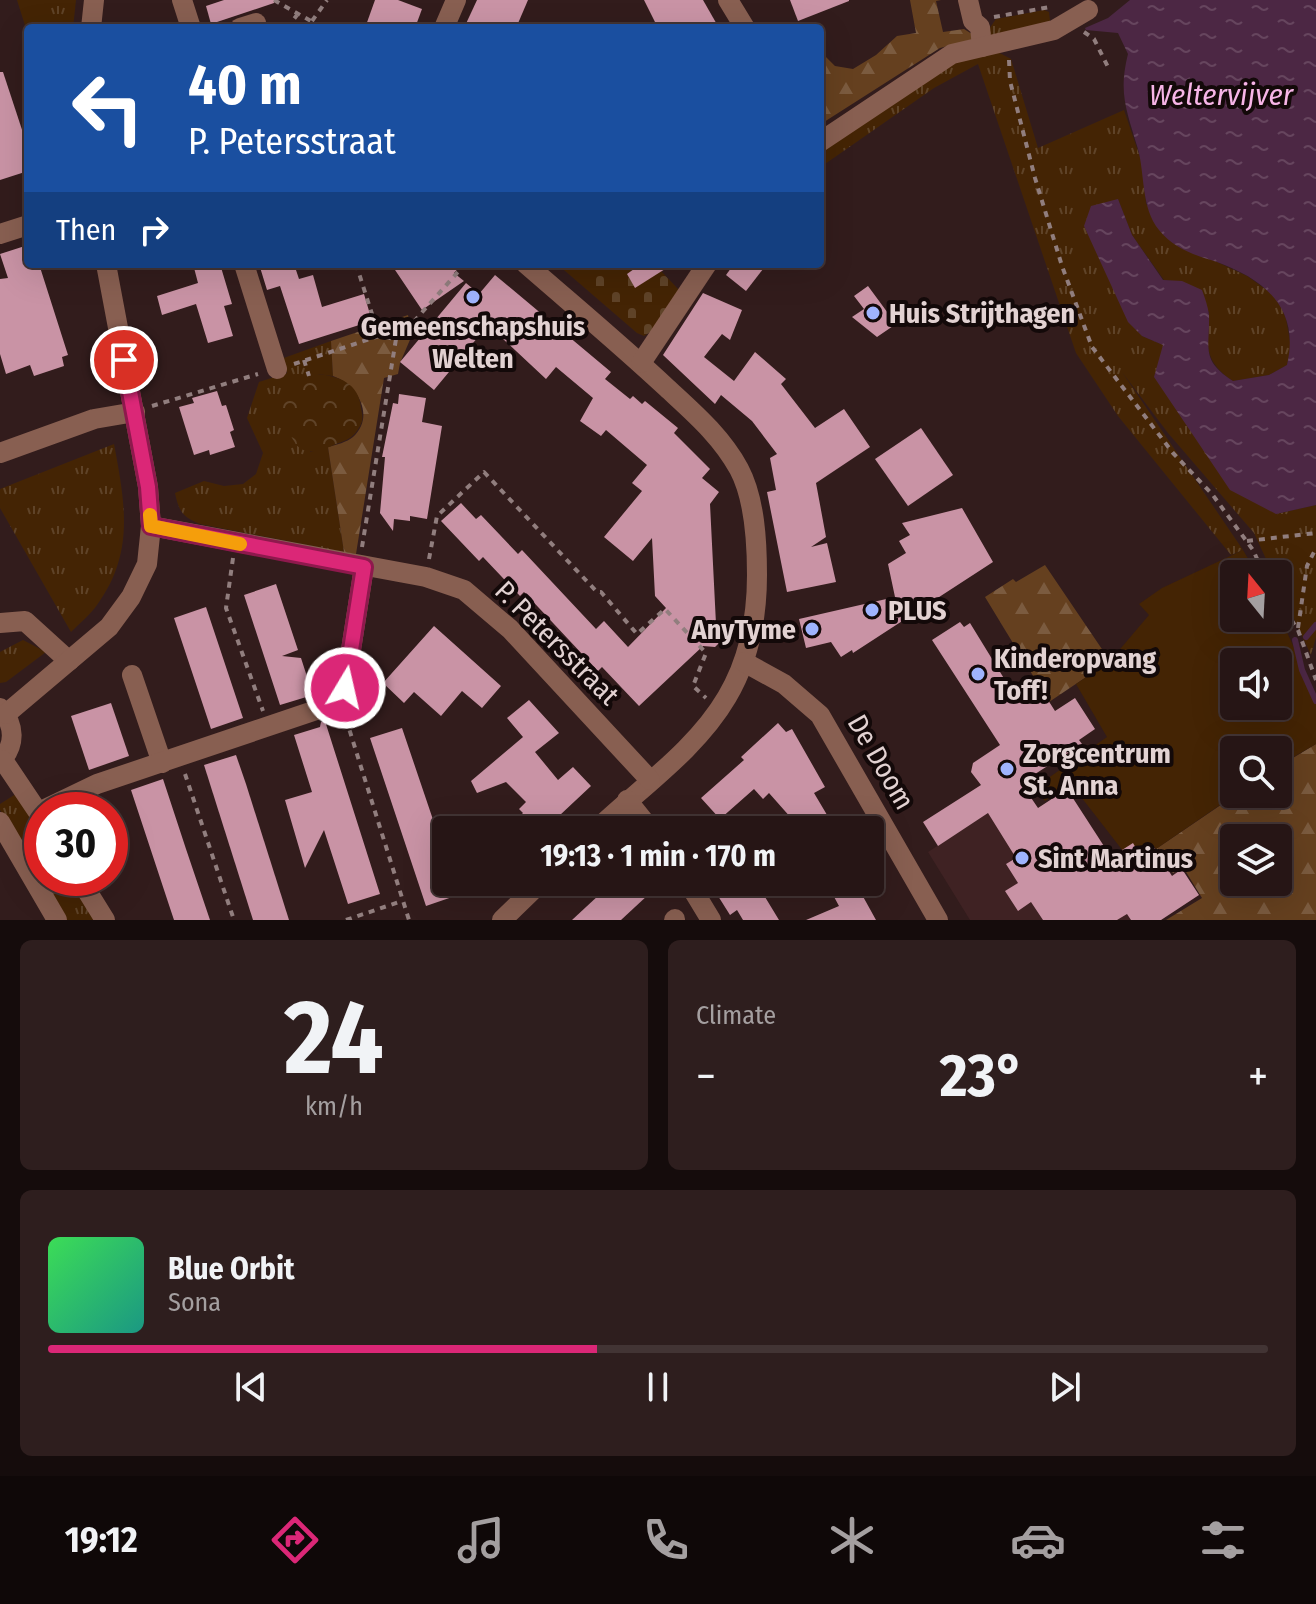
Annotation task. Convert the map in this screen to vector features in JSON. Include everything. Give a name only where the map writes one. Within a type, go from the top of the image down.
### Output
[{"type":"street","points":[[91,24],[94,0]]},
{"type":"street","points":[[182,0],[190,24]]},
{"type":"street","points":[[446,24],[456,0]]},
{"type":"street","points":[[728,0],[743,24]]},
{"type":"street","points":[[968,0],[973,21],[980,27],[982,47]]},
{"type":"street","points":[[824,139],[952,54],[1054,30],[1055,10],[1088,10]]},
{"type":"street","points":[[0,234],[24,226]]},
{"type":"street","points":[[25,792],[1,761],[8,751],[12,732],[3,711],[109,627],[123,610],[147,564],[151,526],[148,487],[107,268]]},
{"type":"street","points":[[245,268],[277,369]]},
{"type":"street","points":[[531,268],[641,363],[718,436],[740,471],[749,496],[757,556],[757,592],[755,619],[744,662],[727,698],[695,739],[610,816]]},
{"type":"street","points":[[641,363],[704,268]]},
{"type":"street","points":[[0,453],[94,419],[135,412]]},
{"type":"street","name":"P. Petersstraat","points":[[151,526],[426,577],[464,590],[510,629],[650,780]]},
{"type":"street","points":[[82,792],[97,784],[340,702],[345,688],[362,566]]},
{"type":"street","points":[[0,623],[25,621],[69,661]]},
{"type":"street","name":"De Doom","points":[[744,662],[784,684],[820,715],[938,920]]},
{"type":"street","points":[[132,675],[171,760]]},
{"type":"street","points":[[627,800],[640,816]]},
{"type":"street","points":[[0,822],[57,920]]},
{"type":"street","points":[[90,896],[105,920]]},
{"type":"street","points":[[502,920],[527,896]]},
{"type":"street","points":[[696,896],[711,920]]},
{"type":"path","points":[[274,0],[317,24]]},
{"type":"path","points":[[312,21],[327,0]]},
{"type":"path","points":[[973,21],[1055,10],[1094,39],[1110,71]]},
{"type":"path","points":[[290,24],[297,15]]},
{"type":"path","points":[[1007,41],[1010,81],[1035,178],[1062,266],[1092,347],[1173,453],[1212,494],[1256,560]]},
{"type":"path","points":[[357,268],[379,336]]},
{"type":"path","points":[[362,566],[396,339],[461,268]]},
{"type":"path","points":[[135,412],[379,336],[396,339]]},
{"type":"path","points":[[304,360],[309,376]]},
{"type":"path","points":[[426,577],[437,516],[484,472],[597,592],[601,592],[637,634],[665,609],[706,653],[693,686],[718,709]]},
{"type":"path","points":[[1246,541],[1316,533]]},
{"type":"path","points":[[235,543],[226,608],[269,728]]},
{"type":"path","points":[[1298,630],[1307,566],[1316,548]]},
{"type":"path","points":[[1292,621],[1316,680]]},
{"type":"path","points":[[340,702],[409,920]]},
{"type":"path","points":[[171,760],[234,920]]},
{"type":"path","points":[[346,920],[402,901]]},
{"type":"shaded area","name":"Sint Martinus","points":[[1025,789],[1038,808],[1067,789],[1116,864],[1116,875],[1154,848],[1172,875],[1180,868],[1199,895],[1161,920],[970,920],[928,852]]},
{"type":"green space","points":[[17,0],[76,0],[73,24],[25,24]]},
{"type":"green space","points":[[910,0],[941,0],[936,1],[943,32],[964,29],[974,39],[940,48],[824,122],[824,55],[835,66],[853,69],[876,55],[897,36],[916,33]]},
{"type":"green space","points":[[1044,10],[1049,12],[1050,21],[991,37],[989,29],[996,19]]},
{"type":"green space","points":[[992,49],[1011,59],[1038,148],[1124,110],[1143,166],[1146,204],[1219,263],[1247,276],[1278,298],[1286,319],[1291,347],[1287,365],[1269,375],[1233,381],[1217,367],[1209,351],[1209,312],[1182,282],[1164,280],[1132,235],[1118,199],[1142,336],[1163,345],[1276,514],[1316,505],[1316,637],[1311,655],[1292,615],[1292,560],[1267,560],[1254,533],[1168,433],[1122,372],[1243,550],[1231,555],[1118,416],[1076,353],[978,64],[934,88],[825,164],[824,148],[960,56]]},
{"type":"green space","points":[[562,268],[635,268],[627,274],[635,287],[661,271],[680,291],[652,331],[644,336]]},
{"type":"green space","points":[[408,315],[412,335],[398,374],[384,378],[356,554],[344,552],[328,447],[353,437],[360,429],[363,411],[356,393],[333,376],[331,341]]},
{"type":"green space","points":[[331,341],[333,376],[317,374],[310,452],[328,447],[344,552],[200,524],[185,516],[175,493],[204,481],[224,486],[243,484],[256,474],[263,453],[247,418],[259,382],[287,373],[281,359]]},
{"type":"green space","points":[[317,374],[340,379],[352,387],[359,399],[362,419],[358,430],[347,439],[322,450],[306,451],[291,437],[284,423],[282,404],[297,383]]},
{"type":"green space","points":[[114,444],[123,507],[122,547],[109,586],[94,609],[71,632],[0,508],[0,489]]},
{"type":"green space","points":[[1243,550],[1249,560],[1222,560]]},
{"type":"green space","points":[[1220,561],[1220,632],[1287,632],[1316,697],[1316,744],[1292,758],[1292,736],[1220,736],[1220,805],[1156,849],[1153,845],[1130,860],[1071,784],[1045,801],[1034,788],[1107,737],[1076,684],[1110,661],[1149,615],[1139,604],[1162,588]]},
{"type":"green space","points":[[1045,565],[1110,661],[1049,702],[985,597],[1013,579],[1016,582]]},
{"type":"green space","points":[[23,640],[46,652],[6,682],[0,683],[0,652]]},
{"type":"green space","points":[[1316,744],[1316,920],[1166,920],[1202,898],[1183,867],[1173,873],[1156,849],[1220,806],[1220,808],[1292,808],[1292,759]]},
{"type":"green space","points":[[19,792],[24,799],[24,851],[0,810],[0,804]]},
{"type":"green space","points":[[51,896],[84,896],[98,920],[65,920]]},
{"type":"water","name":"Weltervijver","points":[[1130,0],[1316,0],[1316,505],[1276,514],[1230,490],[1154,377],[1163,345],[1142,336],[1128,322],[1084,226],[1091,206],[1118,199],[1132,235],[1163,280],[1182,281],[1202,290],[1209,315],[1211,360],[1233,381],[1269,375],[1287,365],[1290,345],[1288,328],[1275,299],[1235,269],[1178,247],[1159,230],[1149,212],[1140,159],[1125,102],[1128,54],[1118,33],[1085,28],[1108,18]]},
{"type":"building","points":[[224,0],[274,0],[274,3],[211,24],[206,6]]},
{"type":"building","points":[[375,0],[398,0],[422,9],[416,24],[366,24]]},
{"type":"building","points":[[477,0],[528,0],[518,24],[466,24]]},
{"type":"building","points":[[644,0],[703,0],[717,24],[656,24]]},
{"type":"building","points":[[790,0],[849,0],[849,1],[798,21]]},
{"type":"building","points":[[0,72],[3,72],[24,136],[24,172],[0,180]]},
{"type":"building","points":[[24,246],[24,268],[40,268],[68,355],[62,357],[64,366],[34,376],[30,365],[6,374],[0,354],[0,279],[8,278],[0,254]]},
{"type":"building","points":[[194,268],[221,268],[232,304],[224,306],[233,336],[208,343],[196,304],[162,315],[157,296],[198,283]]},
{"type":"building","points":[[260,268],[295,268],[299,279],[313,275],[322,307],[364,294],[372,321],[299,344],[280,286],[267,290]]},
{"type":"building","points":[[394,268],[458,268],[454,273],[464,281],[422,310]]},
{"type":"building","points":[[635,268],[667,268],[635,288],[627,274]]},
{"type":"building","points":[[731,268],[764,268],[746,291],[726,275]]},
{"type":"building","points":[[495,275],[611,372],[605,379],[630,399],[633,396],[642,404],[645,401],[678,428],[674,433],[710,469],[702,478],[719,492],[710,504],[716,624],[722,629],[722,640],[715,647],[703,646],[639,706],[602,667],[598,671],[524,592],[520,596],[483,557],[479,561],[441,521],[461,503],[476,519],[481,515],[518,554],[522,550],[596,629],[604,621],[628,647],[666,608],[655,596],[652,538],[633,561],[604,537],[642,491],[632,483],[647,465],[606,430],[601,436],[580,421],[593,398],[556,367],[546,379],[488,325],[434,390],[400,362],[466,283],[479,294]]},
{"type":"building","name":"Huis Strijthagen","points":[[868,286],[896,324],[877,337],[852,317],[864,309],[854,296]]},
{"type":"building","points":[[703,293],[742,310],[730,340],[722,334],[704,357],[734,381],[755,352],[786,379],[781,384],[815,428],[844,409],[870,447],[816,483],[826,537],[811,547],[827,543],[836,582],[787,592],[767,492],[776,490],[770,458],[777,454],[752,421],[721,395],[715,404],[663,355]]},
{"type":"building","points":[[217,391],[222,406],[226,405],[234,430],[230,432],[235,447],[210,455],[209,450],[194,455],[179,407],[194,403],[192,398]]},
{"type":"building","points":[[399,394],[426,398],[422,422],[442,426],[427,519],[410,516],[410,521],[394,519],[393,531],[380,513],[385,457],[382,457],[393,403],[398,404]]},
{"type":"building","points":[[921,428],[953,475],[908,506],[875,459]]},
{"type":"building","points":[[962,508],[993,562],[853,653],[852,650],[841,657],[831,642],[806,648],[799,619],[895,597],[888,564],[906,553],[899,541],[910,535],[902,523]]},
{"type":"building","points":[[276,584],[298,650],[282,656],[301,658],[313,695],[280,705],[244,595]]},
{"type":"building","points":[[206,607],[243,718],[211,729],[174,618]]},
{"type":"building","points":[[960,622],[964,627],[970,623],[1019,703],[1041,689],[1055,711],[1075,698],[1095,729],[1079,740],[1082,744],[1021,783],[1038,808],[1067,789],[1111,857],[1133,843],[1141,857],[1154,848],[1172,876],[1182,869],[1199,895],[1161,920],[1131,920],[1127,914],[1117,920],[1043,920],[1031,902],[1018,911],[1005,891],[1018,883],[1006,864],[1016,858],[988,813],[938,846],[923,822],[981,785],[971,772],[973,763],[1000,745],[932,640]]},
{"type":"building","points":[[434,626],[501,686],[482,708],[462,691],[441,716],[414,692],[404,703],[383,683]]},
{"type":"building","points":[[529,700],[559,733],[535,752],[558,780],[573,767],[591,786],[559,816],[520,816],[523,813],[519,809],[526,802],[506,782],[477,793],[471,781],[523,737],[507,718]]},
{"type":"building","points":[[111,703],[129,756],[89,770],[71,716]]},
{"type":"building","points":[[325,721],[380,894],[348,904],[324,830],[305,868],[285,800],[312,792],[294,735],[320,727],[321,722]]},
{"type":"building","points":[[778,723],[786,732],[792,729],[825,787],[814,793],[828,816],[789,816],[769,793],[763,799],[754,789],[723,816],[717,816],[701,798],[744,760],[741,757]]},
{"type":"building","points":[[402,728],[432,817],[432,896],[455,896],[426,906],[370,738]]},
{"type":"building","points":[[236,755],[289,920],[253,920],[204,765]]},
{"type":"building","points":[[163,779],[210,920],[174,920],[168,902],[131,790]]},
{"type":"building","points":[[598,896],[647,896],[621,920],[572,920]]},
{"type":"building","points":[[718,896],[764,896],[779,920],[743,920],[737,910],[730,915]]},
{"type":"building","points":[[834,896],[863,896],[876,920],[806,920],[839,906]]},
{"type":"waterway","points":[[1306,637],[1316,625]]},
{"type":"waterway","points":[[1295,640],[1302,670],[1316,701]]},
{"type":"slow traffic","points":[[150,515],[151,526],[240,544]]},
{"type":"place","name":"Gemeenschapshuis Welten","points":[[473,297]]},
{"type":"place","name":"Huis Strijthagen","points":[[873,313]]},
{"type":"place","name":"PLUS","points":[[872,610]]},
{"type":"place","name":"AnyTyme","points":[[812,629]]},
{"type":"place","name":"Kinderopvang Toff!","points":[[978,674]]},
{"type":"place","name":"Zorgcentrum St. Anna","points":[[1007,769]]},
{"type":"place","name":"Sint Martinus","points":[[1022,858]]},
{"type":"route","points":[[124,360],[148,487],[151,526],[364,567],[345,688]]}]
